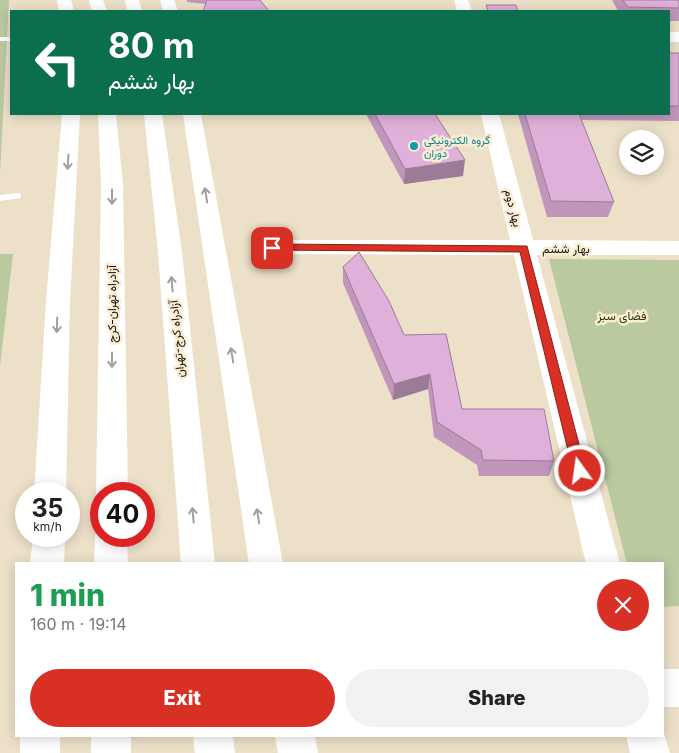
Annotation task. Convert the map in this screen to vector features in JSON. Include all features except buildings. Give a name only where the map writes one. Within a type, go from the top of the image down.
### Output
[{"type":"main road","points":[[50,482],[58,301],[71,115]]},
{"type":"main road","name":"آزادراه تهران-کرج","points":[[107,115],[112,185],[112,482]]},
{"type":"main road","name":"آزادراه کرج-تهران","points":[[153,115],[170,252],[198,562]]},
{"type":"main road","points":[[192,115],[266,562]]},
{"type":"main road","name":"بهار دوم","points":[[490,115],[602,562]]},
{"type":"main road","name":"بهار ششم","points":[[272,248],[679,248]]},
{"type":"main road","points":[[47,562],[48,547]]},
{"type":"main road","points":[[111,547],[111,562]]},
{"type":"main road","points":[[664,688],[679,688]]},
{"type":"main road","points":[[40,737],[40,753]]},
{"type":"main road","points":[[111,737],[111,753]]},
{"type":"main road","points":[[213,737],[215,753]]},
{"type":"main road","points":[[295,737],[298,753]]},
{"type":"main road","points":[[646,737],[650,753]]},
{"type":"lane","points":[[0,198],[18,196]]},
{"type":"green space","points":[[0,0],[9,0],[0,174]]},
{"type":"green space","points":[[0,254],[13,254],[0,366]]},
{"type":"green space","name":"فضای سبز","points":[[549,259],[679,260],[679,606],[664,607],[664,562],[626,562]]},
{"type":"place","name":"گروه الکترونیکی دوران","points":[[414,146]]},
{"type":"route","points":[[272,248],[524,249],[580,471]]}]
